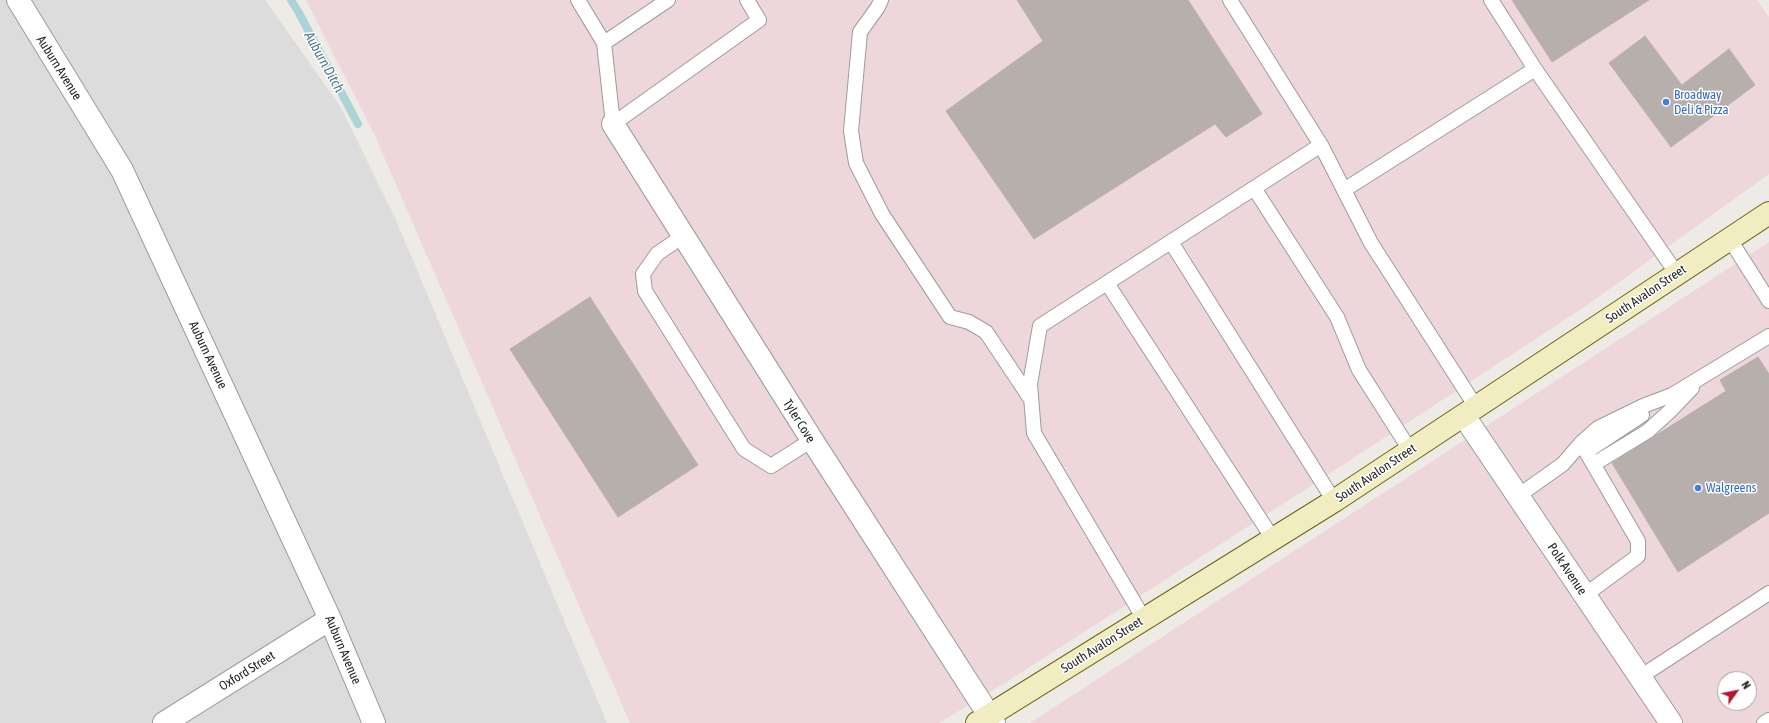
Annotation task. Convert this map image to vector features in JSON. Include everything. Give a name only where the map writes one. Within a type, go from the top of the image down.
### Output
[{"type":"street","name":"Auburn Avenue","points":[[18,0],[122,170],[330,618],[374,723]]},
{"type":"street","name":"Tyler Cove","points":[[613,124],[987,720]]},
{"type":"street","name":"South Avalon Street","points":[[987,720],[1144,619],[1334,501],[1769,213]]},
{"type":"street","name":"Polk Avenue","points":[[1470,411],[1518,496],[1671,723]]},
{"type":"street","name":"Oxford Street","points":[[164,723],[330,618]]},
{"type":"lane","points":[[578,0],[604,43],[613,124],[759,20],[747,0]]},
{"type":"lane","points":[[604,43],[668,0]]},
{"type":"lane","points":[[881,0],[878,7],[860,32],[851,131],[856,163],[882,214],[950,317],[969,322],[986,332],[1031,400]]},
{"type":"lane","points":[[1230,0],[1321,145],[1371,243],[1470,411]]},
{"type":"lane","points":[[1491,0],[1536,69],[1677,274]]},
{"type":"lane","points":[[1344,190],[1536,69]]},
{"type":"lane","points":[[1144,619],[1034,433],[1030,384],[1040,326],[1321,145]]},
{"type":"lane","points":[[1254,188],[1337,317],[1360,370],[1410,450]]},
{"type":"lane","points":[[683,236],[657,254],[643,274],[645,291],[744,449],[771,466],[812,440]]},
{"type":"lane","points":[[1730,238],[1769,301]]},
{"type":"lane","points":[[1171,242],[1334,501]]},
{"type":"lane","points":[[1107,283],[1274,539]]},
{"type":"lane","points":[[1518,496],[1584,448],[1769,336]]},
{"type":"lane","points":[[1594,464],[1648,430],[1672,410],[1703,376]]},
{"type":"lane","points":[[1584,448],[1598,428],[1643,406],[1672,395]]},
{"type":"lane","points":[[1584,448],[1638,541],[1638,556],[1585,595]]},
{"type":"lane","points":[[1640,677],[1769,593]]},
{"type":"lane","points":[[1764,723],[1769,720]]},
{"type":"shaded area","points":[[0,0],[265,0],[340,106],[396,220],[607,723],[0,723]]},
{"type":"shaded area","points":[[306,0],[1757,0],[1769,17],[1769,174],[1583,308],[1300,493],[1008,681],[939,723],[630,723],[375,136]]},
{"type":"shaded area","points":[[1769,242],[1769,723],[1030,723]]},
{"type":"building","points":[[1017,0],[1188,0],[1262,114],[1226,137],[1215,124],[1034,239],[946,111],[1043,41]]},
{"type":"building","points":[[1512,0],[1649,0],[1552,62]]},
{"type":"building","name":"Broadway Deli & Pizza","points":[[1645,36],[1708,120],[1671,147],[1609,63]]},
{"type":"building","points":[[1729,49],[1755,85],[1708,120],[1682,85]]},
{"type":"building","points":[[590,297],[698,465],[618,517],[510,349]]},
{"type":"building","name":"Walgreens","points":[[1758,357],[1769,374],[1769,513],[1678,572],[1612,463],[1726,391],[1720,380]]},
{"type":"waterway","name":"Auburn Ditch","points":[[291,0],[358,124]]},
{"type":"place","name":"Broadway Deli & Pizza","points":[[1666,102]]},
{"type":"place","name":"Walgreens","points":[[1698,488]]}]
